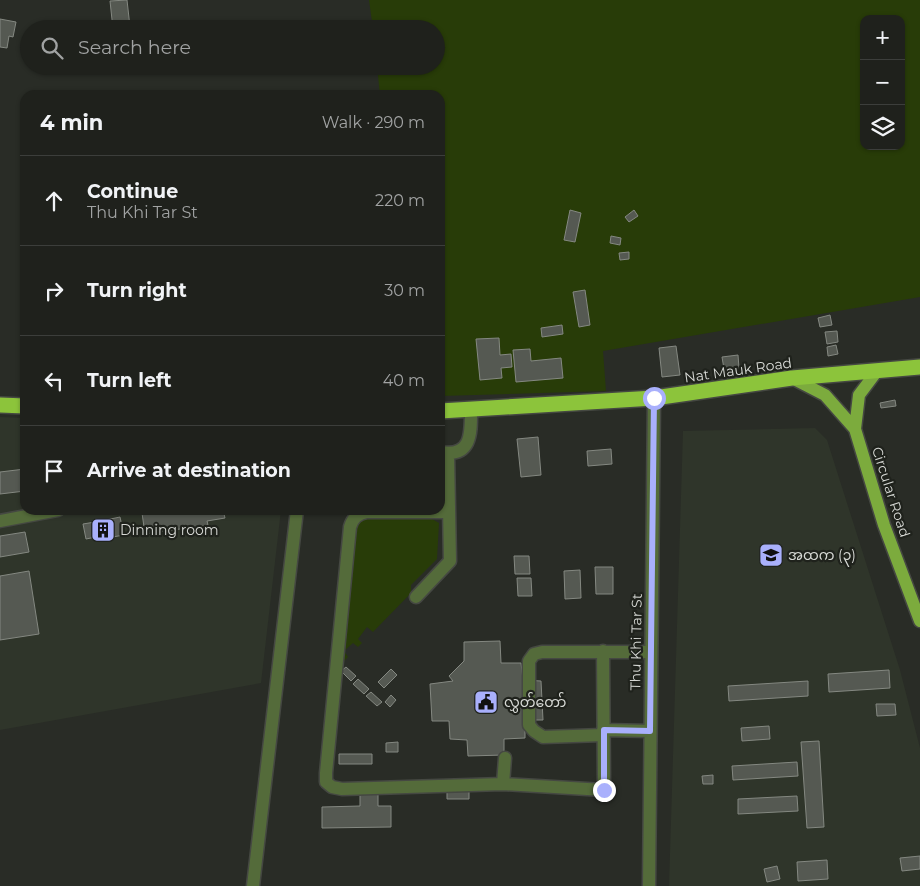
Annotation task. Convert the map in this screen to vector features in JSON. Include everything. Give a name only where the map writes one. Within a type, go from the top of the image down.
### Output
[{"type":"highway","name":"Nat Mauk Road","points":[[445,411],[654,398],[792,378],[920,367]]},
{"type":"highway","points":[[0,405],[20,406]]},
{"type":"main road","points":[[855,429],[859,395],[877,371]]},
{"type":"main road","points":[[792,378],[825,395],[855,429]]},
{"type":"main road","name":"Circular Road","points":[[855,429],[884,525],[920,621]]},
{"type":"street","name":"Thu Khi Tar St","points":[[649,886],[654,398]]},
{"type":"street","points":[[445,453],[458,451],[467,444],[471,434],[471,410]]},
{"type":"street","points":[[416,597],[450,561],[449,512],[445,465]]},
{"type":"street","points":[[0,521],[32,515]]},
{"type":"street","points":[[254,886],[296,515]]},
{"type":"street","points":[[358,515],[352,519],[350,526],[326,773],[326,782],[332,787],[342,789],[503,784],[604,790],[603,651]]},
{"type":"street","points":[[650,731],[543,737],[534,732],[529,725],[529,661],[534,654],[542,652],[651,652]]},
{"type":"street","points":[[503,784],[504,758]]},
{"type":"shaded area","points":[[0,417],[20,418],[20,515],[280,515],[261,683],[0,730]]},
{"type":"shaded area","name":"အထက (၃)","points":[[815,428],[827,440],[900,670],[920,748],[920,886],[669,886],[683,431]]},
{"type":"green space","points":[[369,0],[920,0],[920,297],[603,351],[606,391],[445,396],[445,90],[379,90],[378,75],[445,75],[445,20],[372,20]]},
{"type":"green space","points":[[365,518],[432,519],[439,523],[437,559],[411,585],[411,593],[373,632],[367,627],[358,639],[362,643],[358,647],[353,643],[344,651],[348,657],[344,661],[341,660],[357,527],[359,522]]},
{"type":"building","points":[[127,0],[129,20],[112,20],[110,1]]},
{"type":"building","points":[[0,19],[16,22],[13,37],[9,36],[7,48],[0,47]]},
{"type":"building","points":[[570,210],[581,213],[575,242],[564,240]]},
{"type":"building","points":[[634,210],[638,216],[629,222],[625,217]]},
{"type":"building","points":[[611,236],[621,238],[620,245],[610,243]]},
{"type":"building","points":[[629,252],[629,259],[620,260],[619,253]]},
{"type":"building","points":[[585,290],[590,325],[579,327],[573,292]]},
{"type":"building","points":[[830,315],[832,325],[820,327],[818,318]]},
{"type":"building","points":[[562,325],[563,334],[542,337],[541,328]]},
{"type":"building","points":[[837,331],[838,342],[827,344],[825,332]]},
{"type":"building","points":[[499,338],[500,355],[511,354],[512,367],[501,368],[502,378],[480,380],[476,339]]},
{"type":"building","points":[[836,345],[838,354],[828,356],[827,347]]},
{"type":"building","points":[[676,346],[680,375],[662,377],[659,348]]},
{"type":"building","points":[[530,349],[531,361],[561,358],[563,378],[516,382],[513,350]]},
{"type":"building","points":[[738,355],[739,368],[724,369],[722,357]]},
{"type":"building","points":[[895,400],[896,406],[881,408],[880,403]]},
{"type":"building","points":[[538,437],[541,475],[521,477],[517,439]]},
{"type":"building","points":[[611,449],[612,464],[588,466],[587,451]]},
{"type":"building","points":[[20,470],[20,492],[0,494],[0,472]]},
{"type":"building","points":[[142,515],[224,515],[225,518],[207,521],[208,525],[145,534]]},
{"type":"building","name":"Dinning room","points":[[120,517],[124,535],[101,539],[100,532],[96,533],[96,537],[86,539],[83,524],[95,522],[96,527],[102,526],[101,521]]},
{"type":"building","points":[[25,532],[29,552],[0,557],[0,536]]},
{"type":"building","points":[[514,556],[529,556],[530,574],[515,574]]},
{"type":"building","points":[[595,567],[613,567],[613,594],[596,594]]},
{"type":"building","points":[[580,570],[581,598],[565,599],[564,571]]},
{"type":"building","points":[[29,571],[39,634],[0,640],[0,576]]},
{"type":"building","points":[[517,578],[531,578],[532,596],[518,596]]},
{"type":"building","name":"လွှတ်တော်","points":[[500,641],[501,663],[521,663],[523,680],[541,681],[543,720],[525,720],[525,738],[504,739],[504,755],[468,756],[467,740],[450,739],[449,721],[432,721],[430,684],[453,681],[449,676],[464,661],[464,642]]},
{"type":"building","points":[[346,667],[356,676],[351,681],[341,671]]},
{"type":"building","points":[[391,669],[397,675],[384,688],[378,682]]},
{"type":"building","points":[[889,670],[890,688],[829,692],[828,674]]},
{"type":"building","points":[[358,679],[369,689],[364,694],[353,684]]},
{"type":"building","points":[[808,681],[808,696],[729,701],[728,686]]},
{"type":"building","points":[[371,692],[382,702],[377,706],[366,696]]},
{"type":"building","points":[[391,695],[396,700],[390,707],[385,702]]},
{"type":"building","points":[[876,704],[895,704],[896,715],[877,716]]},
{"type":"building","points":[[769,726],[770,739],[742,741],[741,728]]},
{"type":"building","points":[[819,741],[824,827],[807,828],[801,742]]},
{"type":"building","points":[[398,742],[398,752],[386,752],[386,743]]},
{"type":"building","points":[[339,754],[372,754],[372,764],[339,764]]},
{"type":"building","points":[[797,762],[798,776],[733,780],[732,766]]},
{"type":"building","points":[[713,775],[713,784],[703,784],[702,776]]},
{"type":"building","points":[[447,789],[469,789],[469,799],[447,799]]},
{"type":"building","points":[[360,792],[378,792],[378,806],[391,806],[391,827],[322,828],[322,807],[360,806]]},
{"type":"building","points":[[797,796],[798,811],[738,814],[738,799]]},
{"type":"building","points":[[920,856],[920,869],[902,871],[900,858]]},
{"type":"building","points":[[827,860],[828,879],[798,881],[797,862]]},
{"type":"building","points":[[777,866],[780,879],[767,882],[764,869]]},
{"type":"place","name":"Dinning room","points":[[103,530]]},
{"type":"place","name":"အထက (၃)","points":[[771,555]]},
{"type":"place","name":"လွှတ်တော်","points":[[486,702]]},
{"type":"route","points":[[604,790],[604,730],[650,731],[654,398]]}]
